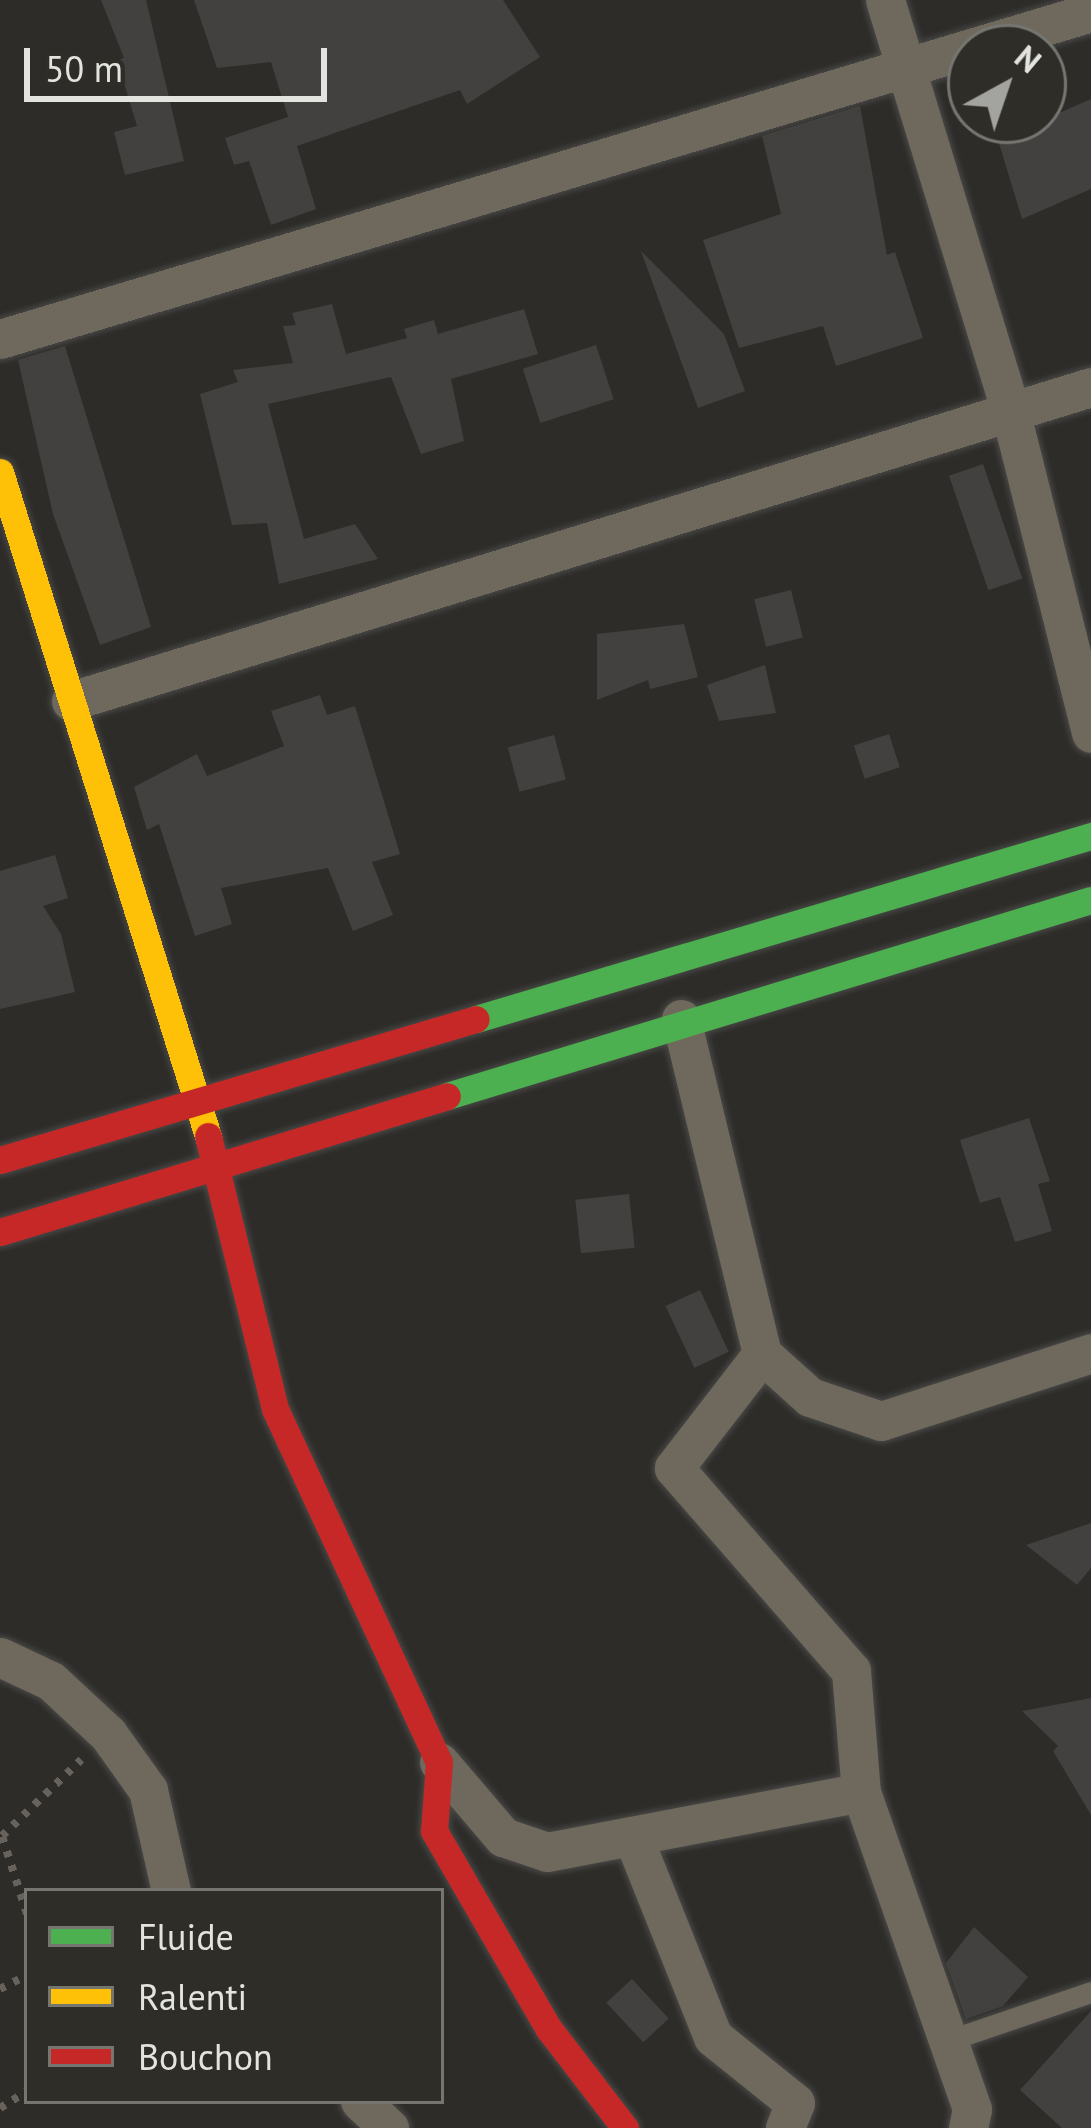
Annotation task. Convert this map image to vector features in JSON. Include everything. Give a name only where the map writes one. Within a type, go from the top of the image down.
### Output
[{"type":"main road","points":[[0,472],[218,1167],[275,1409],[439,1762],[434,1831],[549,2029],[625,2128]]},
{"type":"main road","points":[[0,1160],[193,1098],[1091,836]]},
{"type":"main road","points":[[0,1232],[681,1019],[1091,900]]},
{"type":"street","points":[[885,0],[1010,410],[1091,734]]},
{"type":"street","points":[[0,339],[906,63],[1091,12]]},
{"type":"street","points":[[71,701],[1091,387]]},
{"type":"street","points":[[681,1019],[762,1354],[810,1397],[881,1421],[1091,1353]]},
{"type":"street","points":[[762,1354],[674,1468],[850,1672],[861,1792],[972,2109],[968,2128]]},
{"type":"street","points":[[0,1657],[51,1681],[107,1734],[148,1790],[169,1888]]},
{"type":"street","points":[[439,1762],[502,1837],[547,1852],[861,1792]]},
{"type":"street","points":[[633,1837],[713,2037],[796,2103],[785,2128]]},
{"type":"lane","points":[[947,2041],[1091,1992]]},
{"type":"path","points":[[24,1904],[2,1836],[107,1734]]},
{"type":"building","points":[[101,0],[146,0],[184,161],[125,175],[114,132],[137,126],[117,60],[124,58]]},
{"type":"building","points":[[194,0],[503,0],[540,57],[467,104],[460,90],[297,146],[316,209],[271,225],[249,161],[234,165],[225,138],[288,117],[271,62],[217,68]]},
{"type":"building","points":[[1091,99],[1091,189],[1022,219],[999,144],[1067,144],[1067,110]]},
{"type":"building","points":[[860,106],[887,255],[895,252],[923,338],[836,366],[823,326],[739,348],[703,240],[781,214],[762,136]]},
{"type":"building","points":[[641,251],[724,334],[745,391],[698,408]]},
{"type":"building","points":[[332,304],[346,354],[407,338],[404,329],[434,320],[438,334],[524,309],[538,354],[451,379],[464,441],[421,454],[391,377],[268,404],[304,539],[355,524],[378,559],[279,584],[267,523],[232,525],[200,394],[238,382],[233,370],[293,363],[283,326],[296,325],[292,313]]},
{"type":"building","points":[[596,345],[614,399],[540,423],[523,369]]},
{"type":"building","points":[[65,346],[151,627],[100,645],[53,514],[18,360]]},
{"type":"building","points":[[983,464],[1022,578],[988,590],[949,476]]},
{"type":"building","points":[[791,590],[803,638],[766,647],[754,599]]},
{"type":"building","points":[[684,624],[698,677],[650,689],[648,680],[597,700],[597,634]]},
{"type":"building","points":[[765,665],[776,713],[719,721],[707,685]]},
{"type":"building","points":[[320,695],[327,715],[355,706],[400,854],[372,862],[393,915],[353,931],[328,868],[221,888],[232,924],[195,936],[159,824],[147,830],[134,787],[197,754],[207,776],[284,746],[271,711]]},
{"type":"building","points":[[889,734],[900,767],[865,779],[854,745]]},
{"type":"building","points":[[554,735],[566,779],[520,792],[508,747]]},
{"type":"building","points":[[55,855],[68,898],[43,906],[61,934],[75,992],[0,1009],[0,871]]},
{"type":"building","points":[[1029,1118],[1050,1181],[1038,1184],[1052,1231],[1015,1242],[1000,1197],[980,1203],[960,1140]]},
{"type":"building","points":[[629,1194],[635,1248],[581,1253],[575,1200]]},
{"type":"building","points":[[700,1290],[729,1352],[694,1368],[666,1306]]},
{"type":"building","points":[[1091,1523],[1091,1568],[1077,1585],[1026,1545]]},
{"type":"building","points":[[1091,1698],[1091,1815],[1053,1751],[1058,1746],[1022,1711]]},
{"type":"building","points":[[974,1927],[1028,1977],[1003,2006],[966,2019],[946,1963]]},
{"type":"building","points":[[632,1979],[669,2018],[643,2042],[606,2003]]},
{"type":"building","points":[[1091,2011],[1091,2128],[1062,2128],[1020,2090]]},
{"type":"traffic: fast","points":[[476,1019],[1091,836]]},
{"type":"traffic: fast","points":[[447,1096],[1091,900]]},
{"type":"traffic: slow","points":[[0,472],[208,1136]]},
{"type":"traffic: jam","points":[[0,1160],[476,1019]]},
{"type":"traffic: jam","points":[[0,1232],[447,1096]]},
{"type":"traffic: jam","points":[[208,1136],[275,1409],[439,1762],[434,1831],[549,2029],[625,2128]]}]
